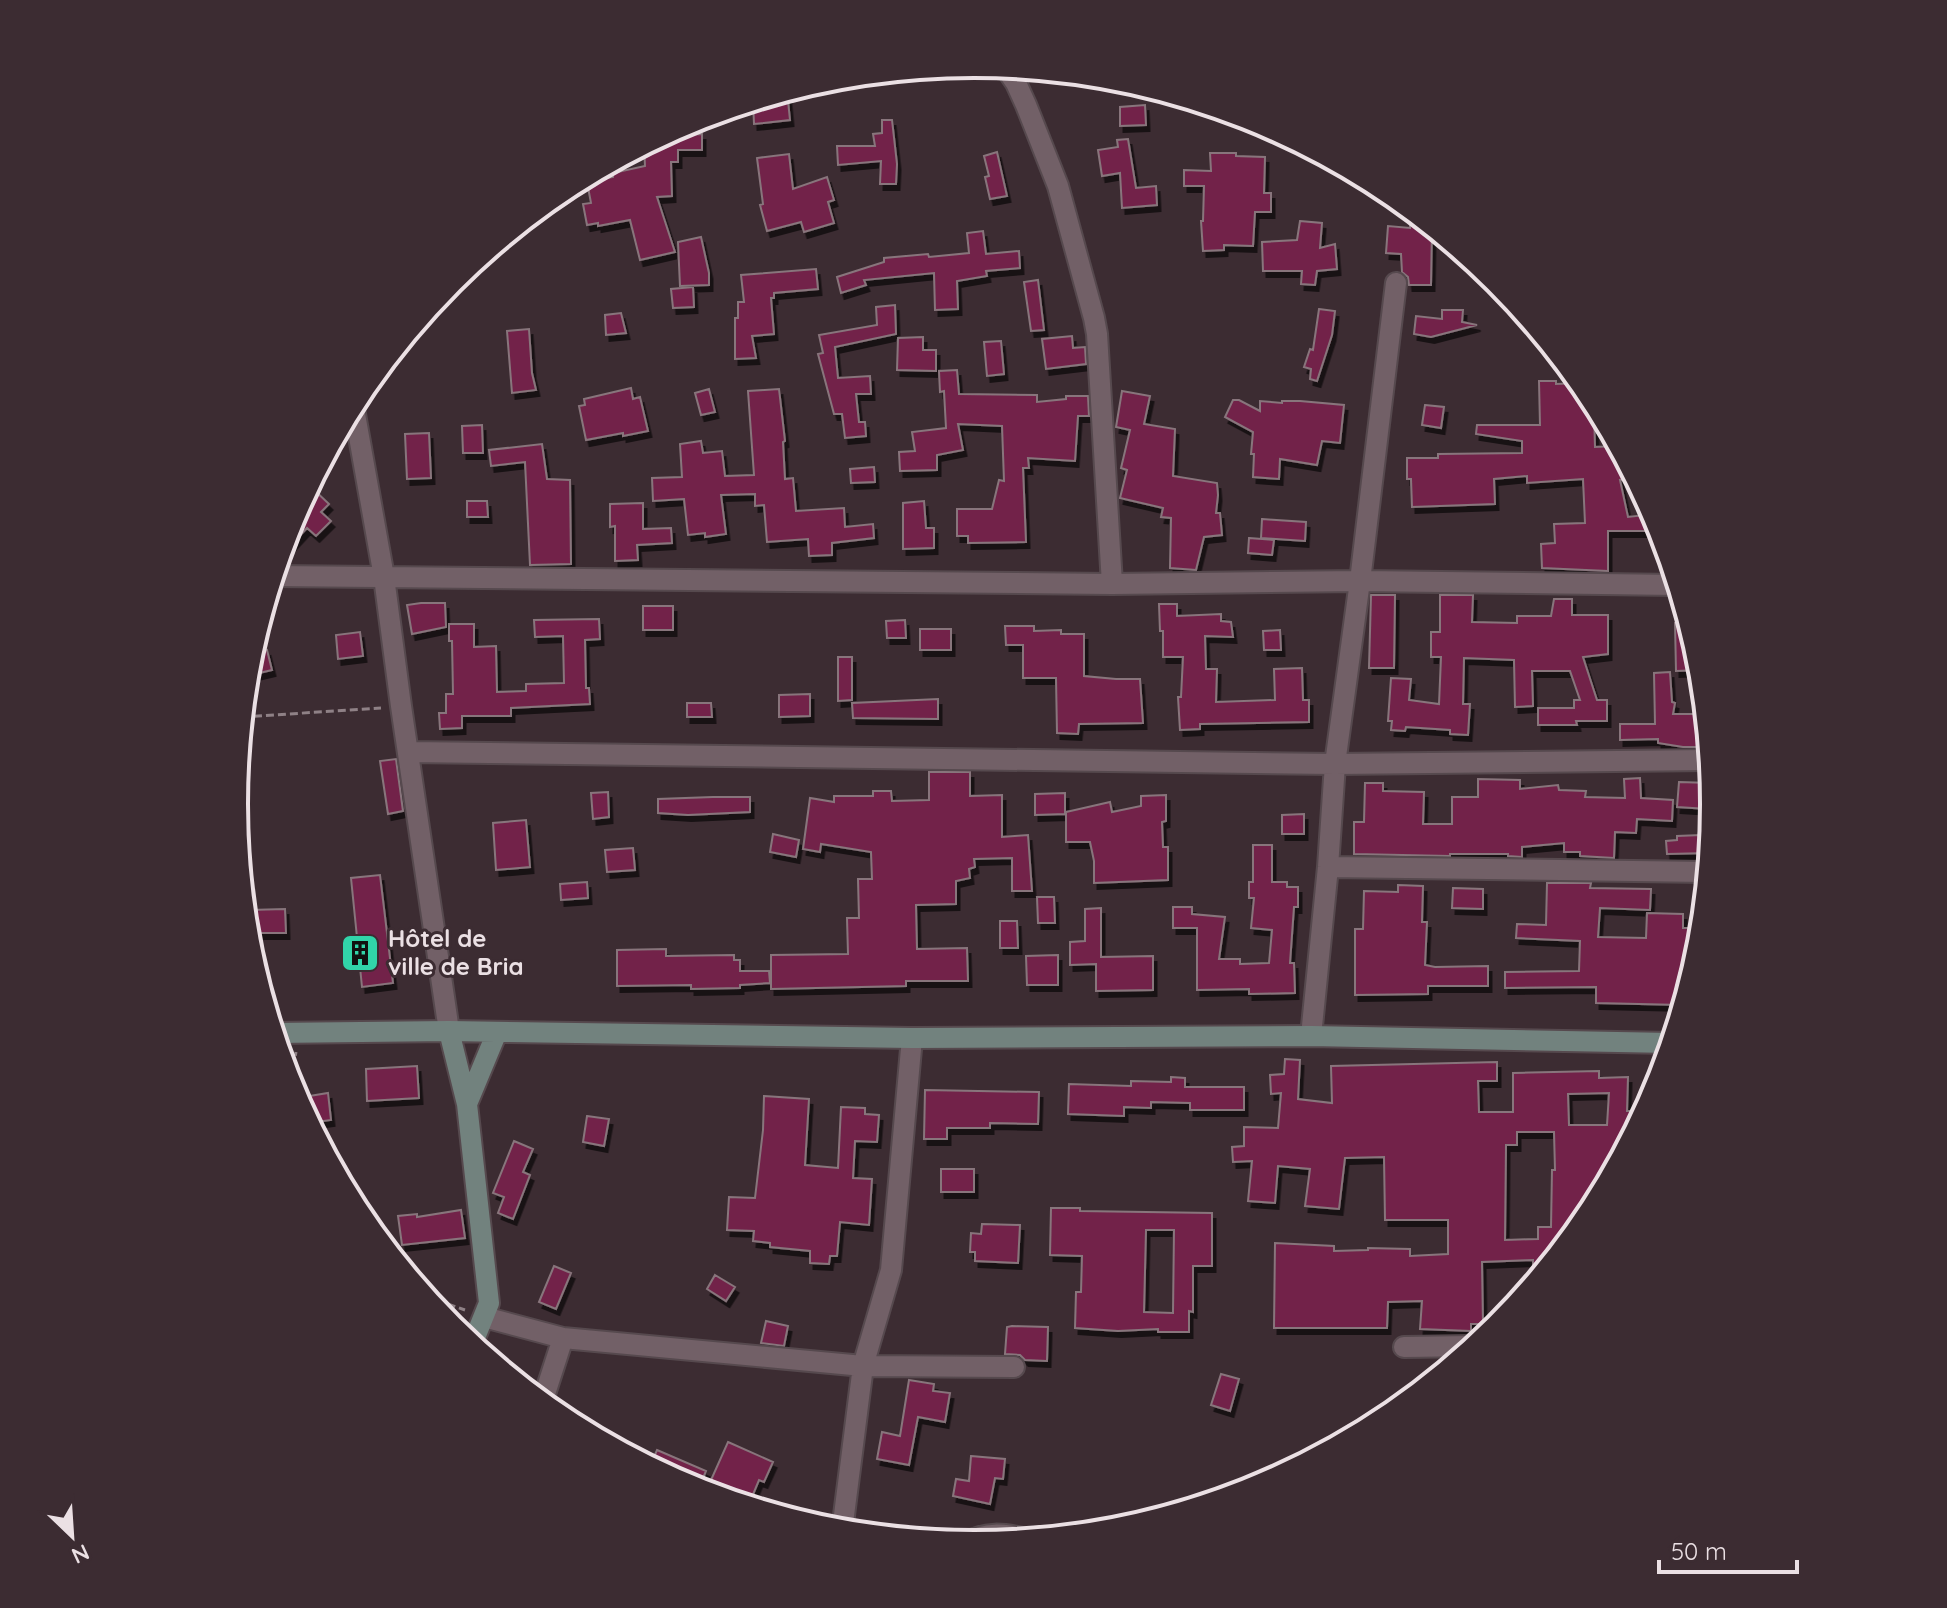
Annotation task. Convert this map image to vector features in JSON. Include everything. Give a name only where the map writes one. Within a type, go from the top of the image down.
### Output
[{"type":"main road","points":[[449,1031],[467,1104],[489,1303],[477,1333]]},
{"type":"main road","points":[[285,1033],[449,1031],[912,1038],[1311,1036],[1659,1043]]},
{"type":"main road","points":[[467,1104],[497,1032]]},
{"type":"street","points":[[1014,80],[1058,186],[1094,318],[1112,584]]},
{"type":"street","points":[[1311,1036],[1335,764],[1396,283]]},
{"type":"street","points":[[356,423],[384,577],[449,1031]]},
{"type":"street","points":[[284,576],[1112,584],[1360,581],[1665,585]]},
{"type":"street","points":[[408,752],[1335,764],[1698,760]]},
{"type":"street","points":[[1328,867],[1696,872]]},
{"type":"street","points":[[844,1518],[863,1366],[891,1270],[912,1038]]},
{"type":"street","points":[[484,1317],[563,1338],[863,1366],[1014,1367]]},
{"type":"street","points":[[546,1390],[563,1338]]},
{"type":"street","points":[[1404,1347],[1456,1346]]},
{"type":"path","points":[[253,716],[401,706]]},
{"type":"path","points":[[294,1060],[300,1032]]},
{"type":"path","points":[[448,1304],[484,1317]]},
{"type":"building","points":[[788,102],[790,120],[754,124],[754,113]]},
{"type":"building","points":[[1145,105],[1146,125],[1120,126],[1120,107]]},
{"type":"building","points":[[882,120],[892,120],[896,184],[880,184],[881,161],[838,165],[837,146],[875,146],[873,134],[882,133]]},
{"type":"building","points":[[693,134],[702,134],[702,150],[678,150],[678,162],[671,162],[672,196],[657,197],[675,252],[640,260],[630,220],[587,225],[583,204],[591,203],[588,189],[613,177],[616,172],[645,166],[645,157]]},
{"type":"building","points":[[1128,139],[1136,188],[1156,186],[1157,205],[1122,208],[1120,173],[1102,176],[1098,150],[1118,147],[1117,140]]},
{"type":"building","points":[[997,152],[1007,196],[990,199],[984,156]]},
{"type":"building","points":[[1210,153],[1265,157],[1264,193],[1271,193],[1271,212],[1255,212],[1253,246],[1224,245],[1224,250],[1203,251],[1201,221],[1204,186],[1184,186],[1184,170],[1211,171]]},
{"type":"building","points":[[789,154],[793,189],[827,177],[834,200],[828,202],[834,223],[804,232],[801,222],[767,231],[760,205],[763,204],[757,158]]},
{"type":"building","points":[[1300,221],[1322,223],[1320,248],[1335,244],[1337,269],[1317,271],[1315,285],[1301,284],[1302,271],[1263,271],[1262,242],[1297,240]]},
{"type":"building","points":[[1411,225],[1432,242],[1431,285],[1409,285],[1408,277],[1402,272],[1401,254],[1386,253],[1388,226],[1410,228]]},
{"type":"building","points":[[983,231],[986,254],[1019,251],[1020,268],[986,271],[987,276],[957,281],[958,309],[935,310],[934,273],[864,280],[866,285],[841,293],[837,277],[884,262],[884,258],[969,253],[967,233]]},
{"type":"building","points":[[701,237],[709,285],[680,286],[678,242]]},
{"type":"building","points":[[816,269],[818,289],[774,293],[774,298],[771,298],[774,334],[752,336],[756,358],[735,359],[735,318],[738,318],[738,302],[744,302],[741,275]]},
{"type":"building","points":[[1038,280],[1044,330],[1031,331],[1024,282]]},
{"type":"building","points":[[693,287],[694,307],[673,308],[671,289]]},
{"type":"building","points":[[895,305],[896,334],[835,347],[838,378],[870,376],[871,394],[856,394],[859,422],[865,422],[866,436],[845,438],[842,414],[834,414],[818,354],[823,353],[819,335],[877,325],[876,307]]},
{"type":"building","points":[[1319,309],[1335,311],[1332,335],[1317,381],[1310,379],[1311,369],[1304,367],[1310,349],[1313,350]]},
{"type":"building","points":[[1442,310],[1463,310],[1462,322],[1477,325],[1431,337],[1414,334],[1416,316],[1442,319]]},
{"type":"building","points":[[621,313],[626,333],[606,335],[605,315]]},
{"type":"building","points":[[529,329],[536,390],[512,393],[507,331]]},
{"type":"building","points":[[1072,336],[1073,348],[1085,347],[1086,364],[1046,369],[1042,339]]},
{"type":"building","points":[[923,337],[923,350],[936,350],[936,371],[897,370],[898,338]]},
{"type":"building","points":[[1001,341],[1004,374],[987,376],[984,342]]},
{"type":"building","points":[[957,370],[959,394],[1037,395],[1037,402],[1066,399],[1066,396],[1088,396],[1089,416],[1078,416],[1075,461],[1028,458],[1029,468],[1023,468],[1026,542],[968,543],[968,536],[957,536],[957,509],[992,509],[999,480],[1004,481],[1002,426],[958,424],[963,450],[937,455],[937,470],[900,471],[899,452],[915,451],[912,432],[946,428],[944,391],[940,392],[939,371]]},
{"type":"building","points":[[1539,381],[1565,384],[1594,429],[1595,447],[1605,447],[1623,480],[1620,480],[1628,517],[1639,516],[1646,531],[1608,531],[1608,571],[1542,568],[1541,544],[1555,543],[1554,524],[1585,523],[1583,479],[1527,483],[1527,476],[1494,479],[1495,504],[1412,507],[1407,458],[1438,458],[1438,454],[1522,453],[1522,441],[1476,434],[1477,425],[1540,425]]},
{"type":"building","points":[[631,388],[633,399],[640,397],[648,431],[586,440],[579,406],[585,405],[584,399]]},
{"type":"building","points":[[709,389],[715,412],[701,415],[695,393]]},
{"type":"building","points":[[779,389],[785,441],[785,479],[793,478],[796,511],[844,508],[845,527],[873,524],[874,538],[832,543],[832,555],[809,556],[808,539],[767,542],[764,505],[755,506],[755,494],[721,495],[726,534],[705,537],[705,533],[688,535],[684,499],[653,501],[652,478],[682,477],[680,444],[701,441],[703,453],[722,451],[725,476],[754,475],[748,391]]},
{"type":"building","points":[[1122,391],[1150,396],[1144,424],[1175,429],[1173,476],[1217,483],[1216,513],[1220,513],[1222,535],[1204,537],[1196,570],[1170,568],[1171,518],[1161,517],[1163,508],[1120,498],[1127,470],[1121,468],[1130,430],[1116,427]]},
{"type":"building","points":[[1233,400],[1260,411],[1260,401],[1344,405],[1340,443],[1322,441],[1317,465],[1280,459],[1279,479],[1253,477],[1253,432],[1225,417]]},
{"type":"building","points":[[1425,405],[1444,407],[1441,428],[1422,425]]},
{"type":"building","points":[[482,425],[483,453],[463,453],[462,426]]},
{"type":"building","points":[[429,433],[431,478],[407,479],[405,434]]},
{"type":"building","points":[[542,444],[547,479],[570,480],[571,564],[530,565],[525,462],[491,466],[489,450]]},
{"type":"building","points":[[874,467],[875,482],[851,483],[850,469]]},
{"type":"building","points":[[318,493],[329,504],[321,512],[331,521],[316,536],[307,528],[299,537]]},
{"type":"building","points":[[467,501],[487,501],[488,517],[467,517]]},
{"type":"building","points":[[924,501],[926,528],[934,528],[934,548],[903,549],[903,503]]},
{"type":"building","points":[[643,503],[643,529],[671,528],[672,543],[637,545],[638,560],[615,561],[615,526],[610,527],[610,504]]},
{"type":"building","points":[[1262,519],[1306,522],[1305,541],[1261,538]]},
{"type":"building","points":[[1249,538],[1274,540],[1272,555],[1248,553]]},
{"type":"building","points":[[1371,595],[1395,595],[1394,668],[1369,668]]},
{"type":"building","points":[[1440,595],[1473,595],[1472,622],[1517,623],[1517,616],[1551,616],[1554,599],[1572,599],[1572,615],[1608,615],[1608,654],[1583,657],[1597,700],[1607,700],[1607,721],[1538,725],[1538,708],[1574,708],[1574,700],[1580,700],[1570,671],[1532,671],[1533,706],[1515,707],[1514,660],[1464,658],[1463,704],[1470,704],[1468,735],[1450,734],[1450,730],[1406,727],[1405,731],[1391,730],[1392,721],[1388,721],[1391,678],[1411,679],[1409,700],[1439,704],[1441,657],[1431,657],[1431,632],[1440,632]]},
{"type":"building","points":[[445,603],[446,627],[412,634],[407,605]]},
{"type":"building","points":[[1159,604],[1177,604],[1177,616],[1221,614],[1221,621],[1231,622],[1233,637],[1205,636],[1206,669],[1217,669],[1216,702],[1275,700],[1274,669],[1302,668],[1303,700],[1309,700],[1309,722],[1200,724],[1200,729],[1180,730],[1178,697],[1181,697],[1183,657],[1163,657]]},
{"type":"building","points":[[643,606],[673,606],[673,630],[643,630]]},
{"type":"building","points":[[599,619],[600,639],[585,640],[586,688],[589,688],[590,704],[511,708],[511,716],[462,716],[462,728],[440,729],[439,713],[446,713],[446,694],[453,694],[449,624],[474,624],[474,647],[496,646],[497,692],[526,691],[526,684],[564,683],[563,636],[535,637],[534,620]]},
{"type":"building","points":[[905,620],[906,638],[887,638],[886,621]]},
{"type":"building","points":[[1675,623],[1687,671],[1676,671]]},
{"type":"building","points":[[1005,626],[1034,626],[1034,631],[1061,630],[1061,634],[1084,634],[1084,676],[1140,679],[1143,723],[1079,724],[1078,734],[1057,733],[1056,678],[1023,678],[1023,645],[1006,645]]},
{"type":"building","points":[[920,629],[951,629],[951,650],[920,650]]},
{"type":"building","points":[[1280,630],[1281,650],[1264,650],[1263,631]]},
{"type":"building","points":[[360,632],[363,656],[338,659],[336,635]]},
{"type":"building","points":[[267,650],[272,670],[259,673],[261,662],[264,651]]},
{"type":"building","points":[[838,657],[852,657],[852,700],[838,701]]},
{"type":"building","points":[[1670,672],[1672,702],[1675,703],[1673,714],[1694,714],[1697,747],[1658,743],[1658,739],[1620,740],[1620,724],[1655,724],[1654,673]]},
{"type":"building","points":[[810,694],[810,716],[779,717],[779,695]]},
{"type":"building","points":[[938,699],[938,719],[853,718],[852,703]]},
{"type":"building","points":[[687,703],[711,703],[712,717],[687,717]]},
{"type":"building","points":[[396,759],[403,811],[388,814],[380,761]]},
{"type":"building","points":[[929,772],[970,772],[970,796],[1002,795],[1002,837],[1028,835],[1032,891],[1012,891],[1012,858],[974,859],[975,867],[969,869],[970,878],[956,881],[956,904],[916,905],[917,949],[967,948],[968,981],[906,981],[906,986],[771,989],[771,955],[848,954],[847,918],[859,918],[858,879],[872,879],[871,852],[821,844],[820,852],[803,849],[810,798],[834,802],[834,796],[873,796],[873,791],[891,791],[892,801],[929,800]]},
{"type":"building","points":[[1640,778],[1641,798],[1673,800],[1672,821],[1637,819],[1636,833],[1615,832],[1614,858],[1564,852],[1564,843],[1522,847],[1522,857],[1508,854],[1354,854],[1354,822],[1364,822],[1365,783],[1383,783],[1383,791],[1424,792],[1423,824],[1452,824],[1452,797],[1478,797],[1478,779],[1520,780],[1520,789],[1558,785],[1559,790],[1586,791],[1585,797],[1625,798],[1624,779]]},
{"type":"building","points":[[1679,782],[1699,783],[1700,808],[1677,807]]},
{"type":"building","points":[[608,792],[609,817],[593,819],[591,793]]},
{"type":"building","points":[[1065,793],[1065,814],[1035,815],[1035,794]]},
{"type":"building","points":[[1166,795],[1166,821],[1162,822],[1163,847],[1168,847],[1168,880],[1094,883],[1090,842],[1066,842],[1066,812],[1110,802],[1112,812],[1141,806],[1141,796]]},
{"type":"building","points":[[750,797],[750,812],[658,813],[658,799]]},
{"type":"building","points":[[1304,814],[1304,834],[1282,834],[1282,815]]},
{"type":"building","points":[[526,820],[530,867],[496,870],[493,823]]},
{"type":"building","points":[[773,834],[799,840],[796,857],[770,852]]},
{"type":"building","points":[[1699,835],[1698,853],[1667,854],[1666,841],[1677,840],[1677,836]]},
{"type":"building","points":[[1253,845],[1272,845],[1272,882],[1287,882],[1287,887],[1298,887],[1290,963],[1294,963],[1295,993],[1249,994],[1249,989],[1197,990],[1197,928],[1173,928],[1173,907],[1192,907],[1192,914],[1225,917],[1219,959],[1240,959],[1240,964],[1269,963],[1272,930],[1251,928],[1254,898],[1249,898],[1249,882],[1253,882]]},
{"type":"building","points":[[633,848],[635,870],[607,872],[605,850]]},
{"type":"building","points":[[380,875],[393,983],[362,987],[351,878]]},
{"type":"building","points":[[587,882],[588,898],[561,900],[560,884]]},
{"type":"building","points":[[1547,883],[1591,883],[1590,888],[1651,889],[1650,910],[1600,908],[1598,937],[1646,938],[1647,913],[1683,914],[1683,928],[1689,928],[1671,1005],[1596,1003],[1596,987],[1505,988],[1505,972],[1579,971],[1580,941],[1516,938],[1517,924],[1546,925]]},
{"type":"building","points":[[1398,885],[1423,886],[1422,922],[1427,922],[1425,965],[1488,966],[1488,986],[1428,986],[1428,994],[1355,995],[1355,929],[1363,929],[1364,891],[1398,892]]},
{"type":"building","points":[[1453,888],[1483,889],[1483,909],[1452,908]]},
{"type":"building","points":[[1037,897],[1054,897],[1055,923],[1038,923]]},
{"type":"building","points":[[1101,908],[1101,957],[1153,956],[1153,990],[1096,991],[1096,964],[1070,965],[1070,942],[1085,941],[1085,909]]},
{"type":"building","points":[[285,909],[286,933],[259,933],[256,910]]},
{"type":"building","points":[[1000,921],[1017,921],[1018,948],[1000,948]]},
{"type":"building","points":[[666,949],[666,956],[734,955],[734,960],[740,960],[740,971],[769,971],[770,983],[740,985],[740,988],[691,989],[691,985],[617,986],[617,950]]},
{"type":"building","points":[[1058,955],[1058,985],[1027,985],[1026,956]]},
{"type":"building","points":[[1285,1059],[1300,1060],[1298,1099],[1332,1103],[1331,1066],[1497,1062],[1497,1081],[1478,1081],[1479,1112],[1513,1112],[1513,1073],[1599,1071],[1599,1078],[1628,1077],[1627,1111],[1631,1111],[1577,1207],[1533,1266],[1533,1260],[1482,1262],[1483,1321],[1471,1324],[1471,1331],[1420,1329],[1422,1301],[1388,1302],[1387,1328],[1274,1328],[1275,1243],[1334,1246],[1334,1251],[1410,1249],[1410,1256],[1448,1254],[1448,1220],[1385,1220],[1384,1157],[1345,1158],[1339,1209],[1305,1206],[1310,1169],[1278,1166],[1275,1203],[1248,1201],[1252,1161],[1233,1162],[1232,1147],[1244,1146],[1244,1127],[1278,1128],[1281,1093],[1271,1094],[1270,1075],[1284,1074]],"holes":[[[1609,1093],[1607,1125],[1569,1125],[1568,1094]],[[1517,1132],[1554,1132],[1551,1227],[1538,1227],[1538,1239],[1505,1240],[1506,1145],[1517,1145]]]},
{"type":"building","points":[[417,1066],[419,1098],[367,1101],[366,1069]]},
{"type":"building","points":[[1171,1077],[1185,1078],[1185,1087],[1244,1087],[1244,1110],[1190,1110],[1190,1103],[1151,1102],[1151,1108],[1124,1107],[1124,1116],[1068,1114],[1069,1084],[1131,1086],[1131,1081],[1171,1082]]},
{"type":"building","points":[[925,1090],[1039,1092],[1038,1124],[990,1123],[990,1128],[947,1128],[947,1139],[924,1139]]},
{"type":"building","points":[[328,1093],[331,1120],[320,1121],[309,1096]]},
{"type":"building","points":[[764,1096],[809,1099],[805,1165],[838,1168],[841,1107],[865,1108],[865,1114],[879,1115],[877,1142],[855,1141],[853,1178],[872,1179],[869,1225],[840,1222],[837,1256],[830,1256],[829,1264],[810,1263],[810,1251],[770,1247],[770,1243],[753,1241],[754,1231],[727,1230],[729,1197],[755,1198]]},
{"type":"building","points":[[587,1116],[609,1119],[604,1146],[583,1142]]},
{"type":"building","points":[[514,1141],[533,1149],[523,1172],[530,1175],[513,1219],[498,1213],[504,1197],[493,1193]]},
{"type":"building","points":[[941,1169],[974,1169],[974,1192],[941,1192]]},
{"type":"building","points":[[1051,1208],[1212,1213],[1212,1266],[1193,1266],[1193,1312],[1189,1311],[1189,1332],[1075,1328],[1076,1292],[1081,1292],[1082,1256],[1050,1255]],"holes":[[[1146,1230],[1174,1230],[1173,1313],[1144,1312]]]},
{"type":"building","points":[[461,1210],[465,1238],[402,1245],[398,1216],[417,1214],[417,1217]]},
{"type":"building","points":[[982,1224],[1020,1225],[1018,1263],[975,1261],[975,1252],[970,1252],[971,1233],[981,1234]]},
{"type":"building","points":[[554,1266],[571,1273],[556,1309],[539,1302]]},
{"type":"building","points":[[715,1275],[735,1287],[726,1301],[707,1289]]},
{"type":"building","points":[[766,1321],[788,1326],[784,1346],[761,1343]]},
{"type":"building","points":[[1007,1327],[1048,1327],[1047,1361],[1025,1360],[1020,1355],[1005,1354]]},
{"type":"building","points":[[1221,1374],[1239,1379],[1230,1411],[1211,1405]]},
{"type":"building","points":[[909,1380],[934,1384],[933,1391],[950,1393],[945,1422],[918,1417],[909,1465],[877,1459],[882,1432],[900,1436]]},
{"type":"building","points":[[728,1442],[773,1462],[764,1482],[759,1480],[753,1495],[711,1480]]},
{"type":"building","points":[[657,1450],[706,1471],[703,1478],[654,1456]]},
{"type":"building","points":[[971,1456],[1005,1459],[1003,1479],[995,1478],[990,1504],[953,1496],[956,1479],[969,1481]]},
{"type":"place","name":"Hôtel de ville de Bria","points":[[360,953]]}]
